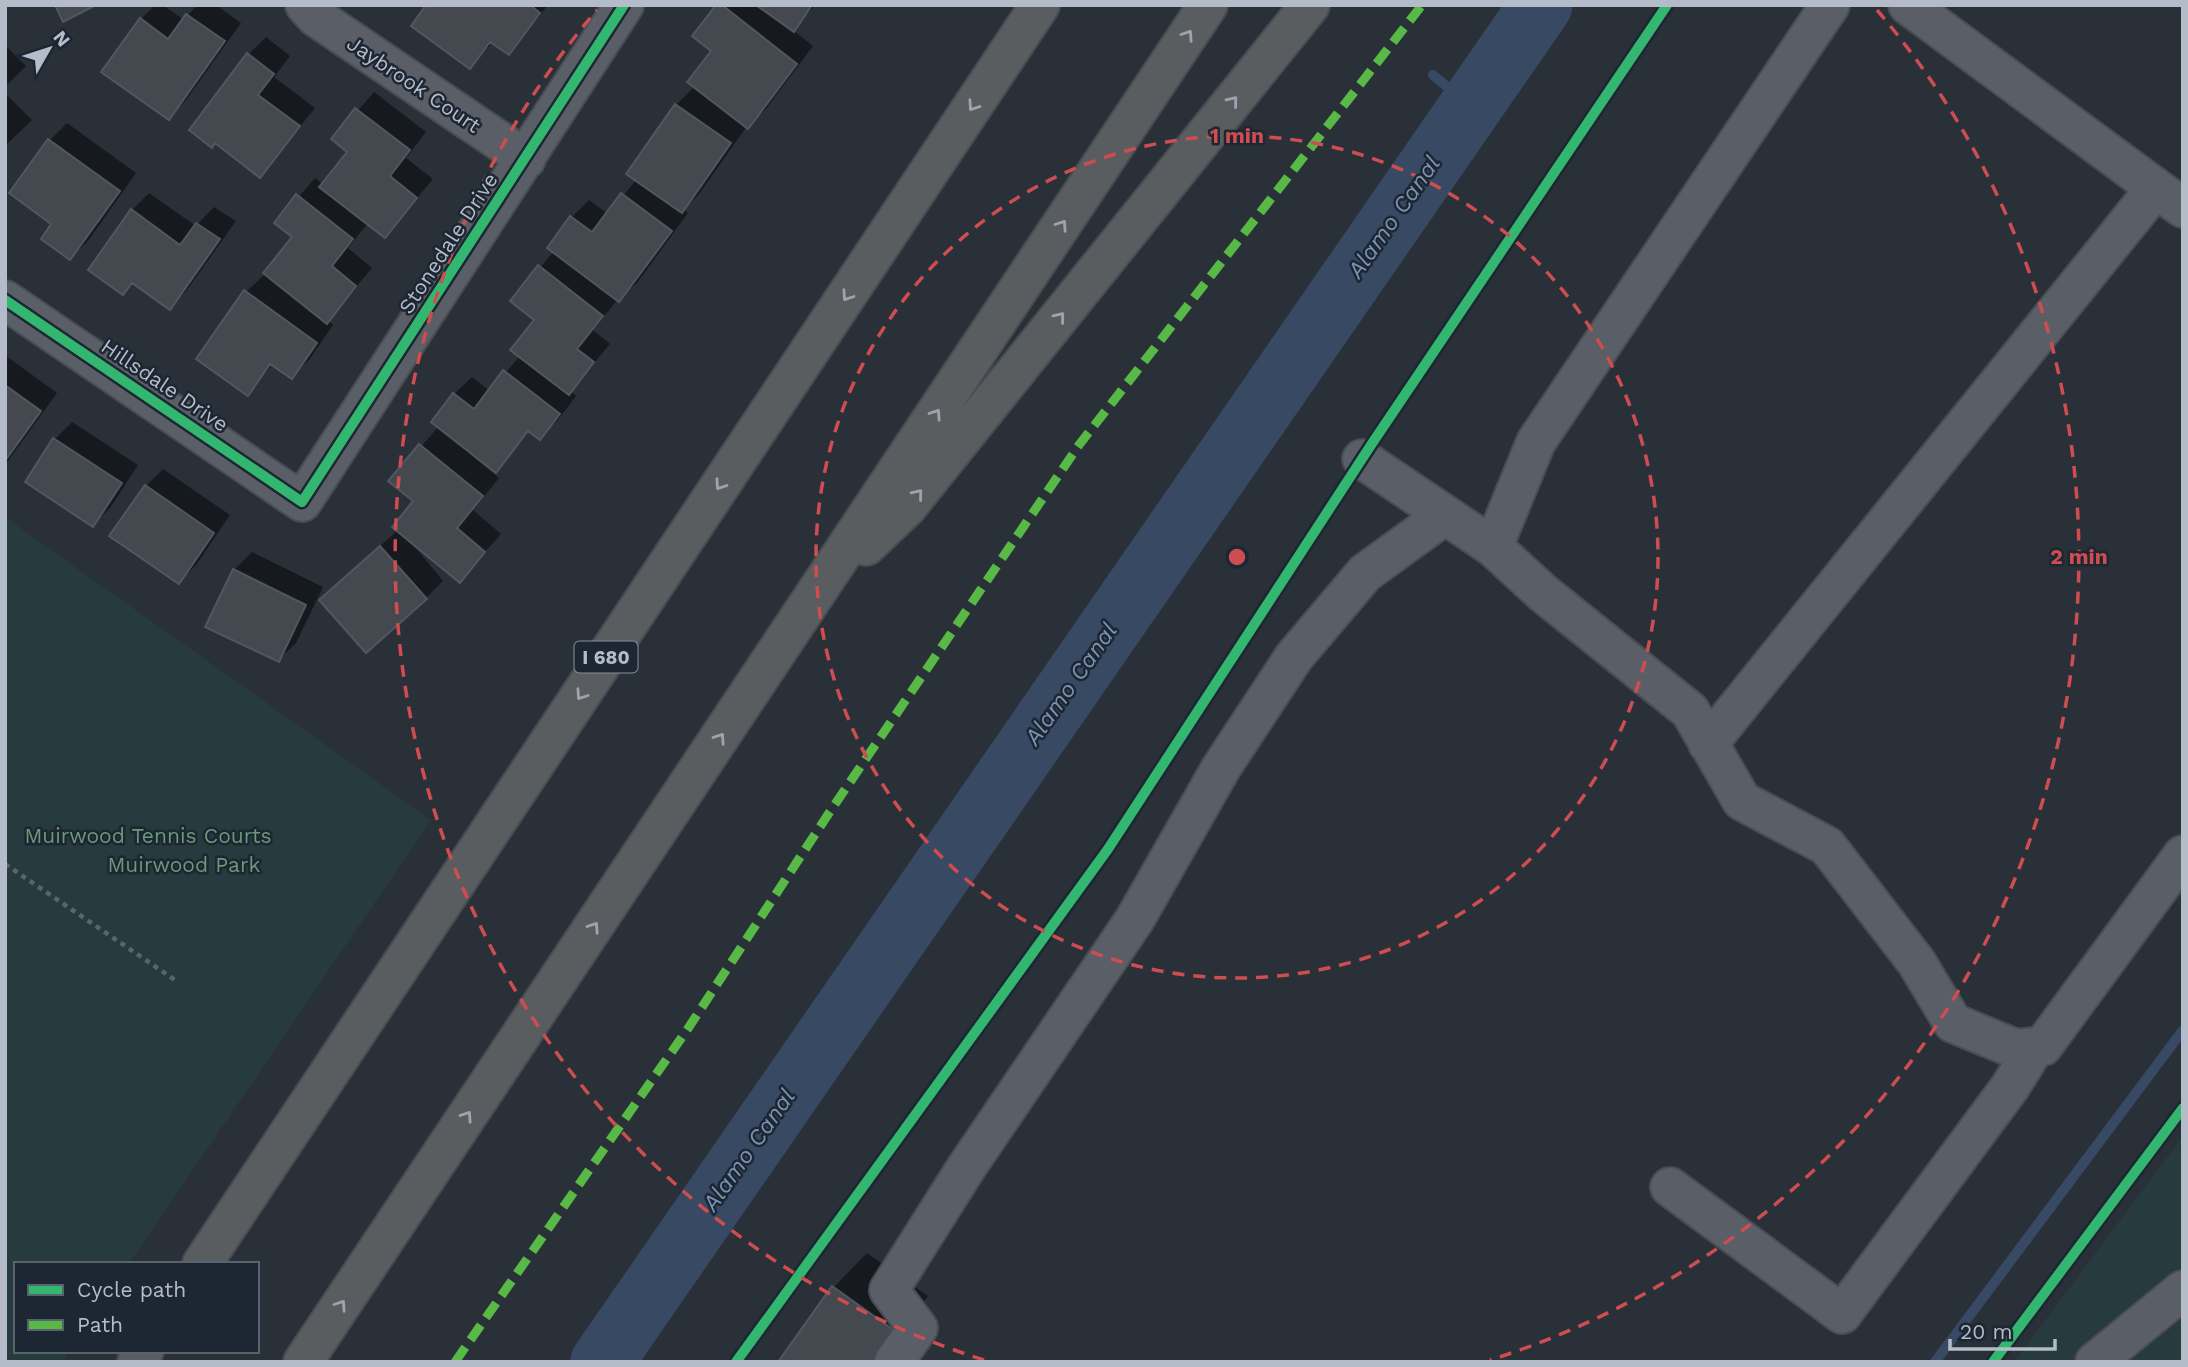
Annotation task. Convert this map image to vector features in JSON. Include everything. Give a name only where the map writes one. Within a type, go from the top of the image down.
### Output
[{"type":"highway","name":"I 680","points":[[203,1262],[1040,5]]},
{"type":"highway","points":[[303,1362],[1208,5]]},
{"type":"highway","points":[[817,593],[907,507],[1310,5]]},
{"type":"street","name":"Jaybrook Court","points":[[305,5],[316,18],[526,159]]},
{"type":"street","name":"Stonedale Drive","points":[[302,502],[624,5]]},
{"type":"street","points":[[1493,547],[1536,442],[1830,5]]},
{"type":"street","points":[[1708,744],[2169,198],[1908,5]]},
{"type":"street","name":"Hillsdale Drive","points":[[5,300],[302,502]]},
{"type":"street","points":[[1362,459],[1493,547],[1543,593],[1690,711],[1742,801],[1827,846],[1917,963],[1953,1023],[2016,1049],[2043,1046],[2183,855]]},
{"type":"street","points":[[894,1362],[918,1328],[889,1290],[966,1168],[1135,919],[1228,757],[1294,657],[1365,573],[1445,515]]},
{"type":"street","points":[[1670,1187],[1842,1314],[2010,1087],[2035,1047]]},
{"type":"street","points":[[2095,1362],[2183,1290]]},
{"type":"path","points":[[5,864],[175,980]]},
{"type":"green space","name":"Muirwood Park","points":[[5,517],[431,820],[130,1262],[14,1262],[14,1353],[68,1353],[62,1362],[5,1362]]},
{"type":"green space","points":[[2183,1136],[2183,1362],[2014,1362]]},
{"type":"building","points":[[55,5],[96,5],[63,22]]},
{"type":"building","points":[[426,5],[530,5],[540,13],[509,55],[490,42],[470,69],[411,26]]},
{"type":"building","points":[[716,5],[722,5],[797,64],[748,129],[687,82],[711,51],[692,36]]},
{"type":"building","points":[[756,5],[812,5],[794,32]]},
{"type":"building","points":[[186,14],[225,41],[169,120],[101,72],[140,18],[168,39]]},
{"type":"building","points":[[247,53],[274,74],[258,95],[300,126],[260,178],[215,143],[212,148],[189,130]]},
{"type":"building","points":[[675,104],[731,143],[682,213],[626,174]]},
{"type":"building","points":[[355,108],[410,150],[390,176],[417,198],[385,238],[319,187],[347,152],[331,139]]},
{"type":"building","points":[[48,139],[120,191],[70,260],[41,239],[51,224],[9,193]]},
{"type":"building","points":[[621,193],[672,231],[619,302],[547,248],[570,216],[592,232]]},
{"type":"building","points":[[296,194],[353,239],[332,266],[356,286],[327,324],[263,273],[292,237],[274,223]]},
{"type":"building","points":[[131,209],[180,245],[196,223],[220,239],[170,310],[132,283],[123,295],[88,270]]},
{"type":"building","points":[[538,265],[603,316],[577,349],[594,362],[569,395],[510,350],[534,320],[510,301]]},
{"type":"building","points":[[244,290],[317,343],[292,379],[270,364],[248,396],[196,359]]},
{"type":"building","points":[[503,370],[560,414],[540,440],[528,431],[496,473],[431,422],[453,393],[474,409]]},
{"type":"building","points":[[5,385],[41,411],[5,461]]},
{"type":"building","points":[[53,438],[122,483],[93,527],[25,482]]},
{"type":"building","points":[[419,444],[483,496],[457,528],[485,552],[460,583],[392,527],[413,501],[388,481]]},
{"type":"building","points":[[145,485],[214,533],[179,584],[109,536]]},
{"type":"building","points":[[380,546],[427,599],[366,653],[319,600]]},
{"type":"building","points":[[233,569],[306,605],[279,662],[205,627]]},
{"type":"building","points":[[832,1286],[895,1331],[873,1362],[778,1362]]},
{"type":"waterway","name":"Alamo Canal","points":[[602,1362],[1541,5]]},
{"type":"waterway","points":[[1433,75],[1471,107]]},
{"type":"waterway","points":[[1935,1362],[2183,1030]]},
{"type":"marked path","points":[[455,1362],[687,1030],[829,813],[1079,445],[1422,5]]},
{"type":"cycle path","points":[[5,300],[302,502],[624,5]]},
{"type":"cycle path","points":[[736,1362],[1108,849],[1371,445],[1667,5]]},
{"type":"cycle path","points":[[1993,1362],[2183,1108]]},
{"type":"park label","name":"Muirwood Tennis Courts","points":[[148,835]]}]
